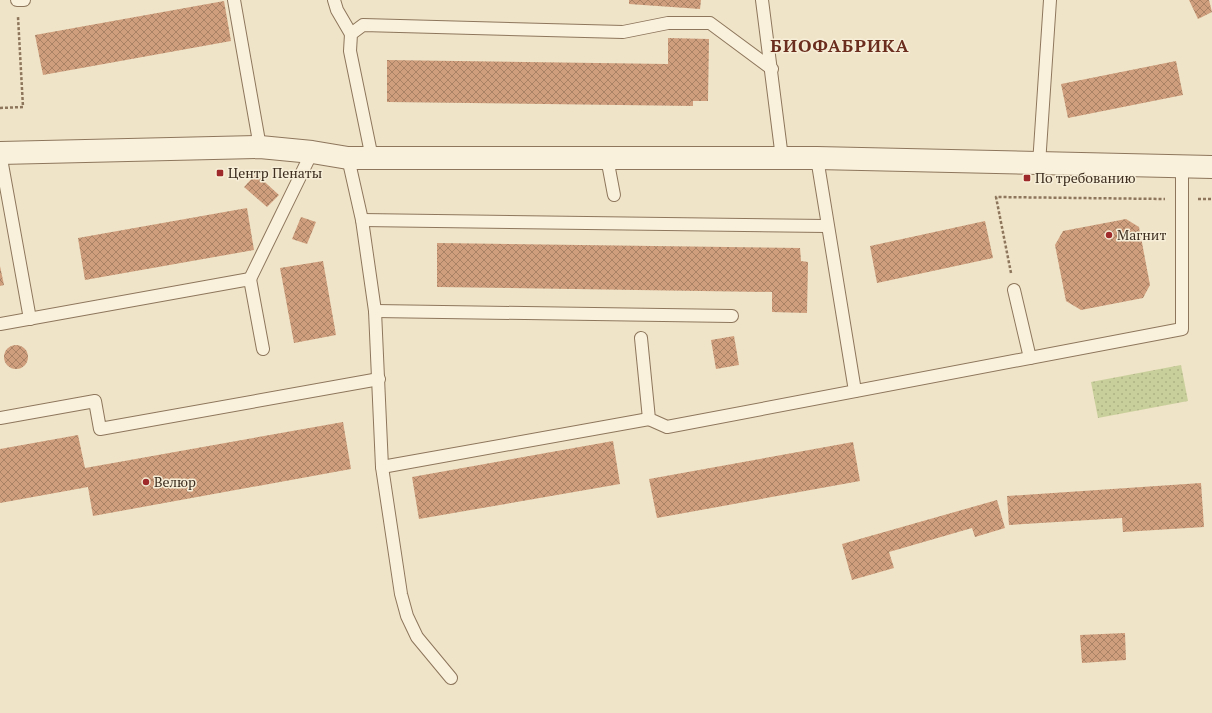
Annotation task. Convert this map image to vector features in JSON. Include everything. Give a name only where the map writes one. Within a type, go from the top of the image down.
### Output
[{"type":"street","points":[[0,152],[260,148],[312,152],[348,158],[817,158],[1212,167]]},
{"type":"lane","points":[[234,0],[260,148]]},
{"type":"lane","points":[[334,0],[337,10],[351,34],[350,51],[372,158]]},
{"type":"lane","points":[[762,0],[772,68],[782,158]]},
{"type":"lane","points":[[1039,164],[1050,0]]},
{"type":"lane","points":[[351,34],[364,25],[623,32],[668,23],[710,23],[772,68]]},
{"type":"lane","points":[[0,152],[5,205],[30,319]]},
{"type":"lane","points":[[263,349],[250,279],[312,152]]},
{"type":"lane","points":[[348,158],[362,220],[375,310],[382,467],[401,594],[407,616],[417,637],[451,678]]},
{"type":"lane","points":[[607,158],[614,195]]},
{"type":"lane","points":[[817,158],[826,226],[855,391]]},
{"type":"lane","points":[[382,467],[649,419],[667,427],[1182,329],[1182,167]]},
{"type":"lane","points":[[362,220],[826,226]]},
{"type":"lane","points":[[0,324],[250,279]]},
{"type":"lane","points":[[1014,290],[1030,358]]},
{"type":"lane","points":[[375,310],[732,316]]},
{"type":"lane","points":[[641,338],[649,419]]},
{"type":"lane","points":[[0,418],[95,401],[100,429],[379,379]]},
{"type":"path","points":[[0,108],[22,107],[19,0]]},
{"type":"path","points":[[1014,290],[996,197],[1182,199]]},
{"type":"green space","points":[[1181,365],[1188,401],[1098,418],[1091,382]]},
{"type":"building","points":[[629,0],[701,0],[700,9],[629,4]]},
{"type":"building","points":[[1189,0],[1209,0],[1212,12],[1198,19]]},
{"type":"building","points":[[224,1],[231,41],[43,75],[35,35]]},
{"type":"building","points":[[668,38],[709,39],[708,101],[693,101],[693,106],[387,102],[387,60],[668,64]]},
{"type":"building","points":[[1176,61],[1183,95],[1068,118],[1061,84]]},
{"type":"building","points":[[256,174],[279,195],[267,207],[244,187]]},
{"type":"building","points":[[247,208],[254,250],[85,280],[78,238]]},
{"type":"building","points":[[301,217],[316,222],[307,244],[292,239]]},
{"type":"building","points":[[1126,219],[1139,227],[1150,285],[1143,298],[1081,310],[1066,301],[1055,245],[1063,231]]},
{"type":"building","points":[[985,221],[993,258],[877,283],[870,246]]},
{"type":"building","points":[[437,243],[800,248],[801,261],[808,262],[807,313],[772,312],[772,292],[437,287]]},
{"type":"building","points":[[323,261],[336,335],[294,343],[280,268]]},
{"type":"building","points":[[0,266],[4,285],[0,286]]},
{"type":"building","points":[[734,336],[739,365],[716,369],[711,340]]},
{"type":"building","points":[[16,345],[21,346],[27,352],[27,362],[21,368],[16,369],[11,368],[5,362],[4,357],[5,352],[11,346]]},
{"type":"building","points":[[343,422],[351,469],[93,516],[88,487],[0,503],[0,449],[78,435],[85,468]]},
{"type":"building","points":[[613,441],[620,484],[419,519],[412,477]]},
{"type":"building","points":[[853,442],[860,481],[657,518],[649,479]]},
{"type":"building","points":[[1201,483],[1204,527],[1123,532],[1122,518],[1009,525],[1007,496]]},
{"type":"building","points":[[997,500],[1005,528],[975,537],[972,528],[889,552],[894,568],[852,580],[842,544]]},
{"type":"building","points":[[1125,633],[1126,660],[1082,663],[1080,635]]},
{"type":"place","name":"Центр Пенаты","points":[[220,173]]},
{"type":"place","name":"По требованию","points":[[1027,178]]},
{"type":"place","name":"Магнит","points":[[1109,235]]},
{"type":"place","name":"Велюр","points":[[146,482]]},
{"type":"district","name":"БИОФАБРИКА","points":[[840,46]]}]
